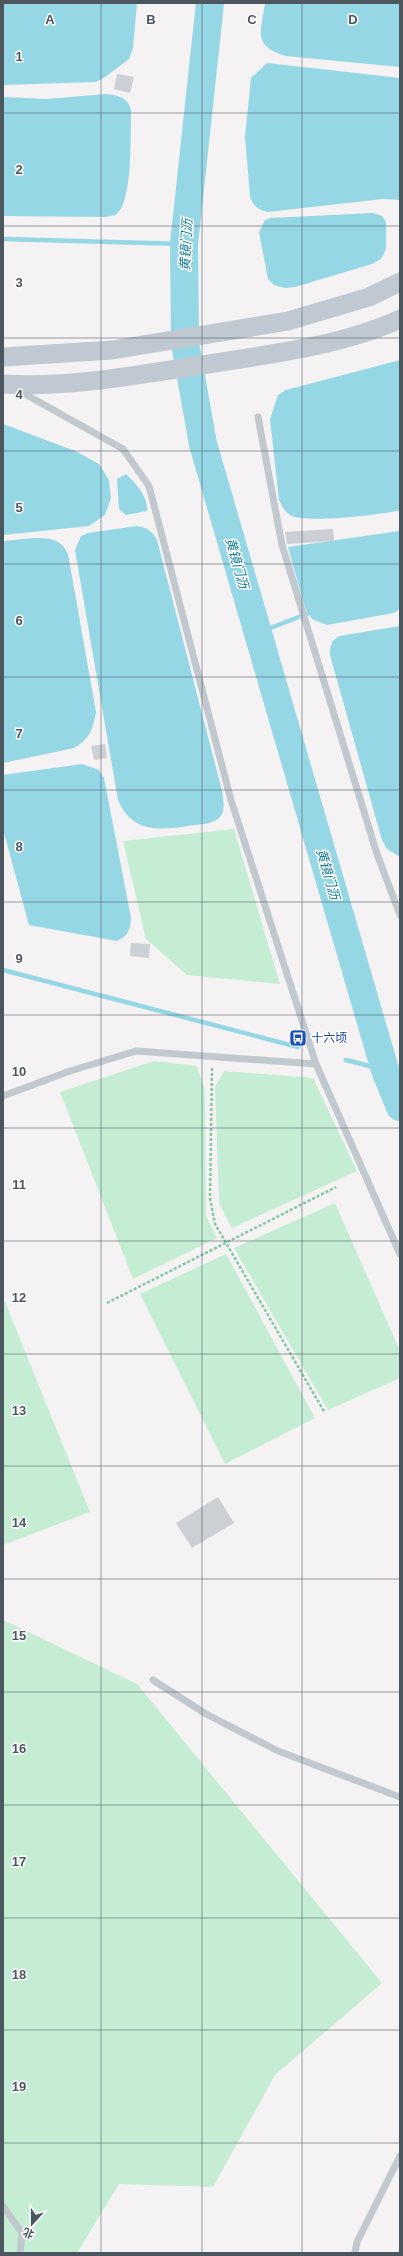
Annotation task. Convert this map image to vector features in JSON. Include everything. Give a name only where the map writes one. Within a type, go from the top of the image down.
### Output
[{"type":"main road","points":[[3,357],[112,350],[288,321],[369,297],[400,282]]},
{"type":"main road","points":[[5,384],[66,384],[292,351],[382,328],[400,319]]},
{"type":"lane","points":[[5,384],[123,449],[149,486],[231,800],[316,1064],[400,1254]]},
{"type":"lane","points":[[258,417],[282,545],[374,846],[400,915]]},
{"type":"lane","points":[[3,1096],[70,1071],[136,1051],[316,1064]]},
{"type":"lane","points":[[153,1680],[206,1714],[278,1751],[400,1797]]},
{"type":"lane","points":[[355,2253],[357,2242],[400,2156]]},
{"type":"lane","points":[[3,2206],[22,2233],[20,2253]]},
{"type":"path","points":[[212,1062],[210,1198],[215,1224],[325,1413]]},
{"type":"path","points":[[107,1304],[336,1187]]},
{"type":"green space","points":[[234,829],[280,984],[187,975],[146,939],[123,841]]},
{"type":"green space","points":[[154,1061],[197,1066],[205,1089],[206,1216],[217,1238],[133,1279],[60,1092]]},
{"type":"green space","points":[[224,1071],[313,1078],[357,1171],[232,1228],[219,1203],[215,1087]]},
{"type":"green space","points":[[335,1203],[400,1351],[400,1378],[328,1410],[234,1248]]},
{"type":"green space","points":[[226,1254],[315,1418],[225,1464],[140,1294]]},
{"type":"green space","points":[[3,1297],[90,1512],[3,1545]]},
{"type":"green space","points":[[3,1620],[137,1684],[382,1983],[275,2075],[213,2187],[119,2184],[77,2253],[3,2253]]},
{"type":"water","points":[[3,3],[137,3],[133,48],[129,59],[96,82],[3,85]]},
{"type":"water","points":[[265,3],[400,3],[400,67],[286,56],[275,52],[268,48],[261,37]]},
{"type":"water","points":[[267,63],[400,78],[400,200],[383,199],[267,212],[256,207],[250,196],[245,137],[251,78]]},
{"type":"water","points":[[105,94],[118,96],[125,99],[131,110],[130,166],[125,197],[121,208],[115,215],[106,217],[3,216],[3,97],[47,99]]},
{"type":"water","points":[[373,213],[382,216],[386,222],[386,249],[381,259],[372,264],[295,287],[285,288],[274,285],[268,279],[259,232],[265,220],[271,218]]},
{"type":"water","points":[[400,360],[400,510],[362,516],[313,519],[300,518],[287,513],[279,500],[270,419],[278,395],[286,390]]},
{"type":"water","points":[[3,424],[75,451],[99,464],[109,480],[111,498],[105,515],[89,526],[3,535]]},
{"type":"water","points":[[126,474],[137,486],[146,500],[147,511],[126,515],[119,509],[117,479]]},
{"type":"water","points":[[137,526],[149,530],[157,540],[222,791],[224,804],[222,814],[215,821],[208,823],[160,829],[150,828],[140,825],[132,819],[124,811],[118,800],[75,550],[81,536],[88,533]]},
{"type":"water","points":[[400,531],[400,609],[394,613],[327,625],[312,619],[305,608],[288,547]]},
{"type":"water","points":[[33,538],[54,540],[62,545],[68,554],[96,712],[94,724],[90,733],[84,741],[74,748],[3,763],[3,541]]},
{"type":"water","points":[[400,626],[400,857],[387,849],[382,840],[330,655],[330,649],[334,640],[339,636]]},
{"type":"water","points":[[82,764],[99,770],[104,778],[131,918],[128,932],[124,937],[117,941],[29,925],[3,829],[3,775]]},
{"type":"building","points":[[117,74],[134,77],[130,93],[114,89]]},
{"type":"building","points":[[333,529],[334,541],[287,544],[285,532]]},
{"type":"building","points":[[105,744],[107,758],[94,760],[91,746]]},
{"type":"building","points":[[131,943],[150,944],[149,958],[130,956]]},
{"type":"building","points":[[218,1497],[234,1523],[192,1548],[176,1523]]},
{"type":"waterway","name":"黄镜门沥","points":[[210,3],[184,244],[185,343],[203,444],[385,1070],[400,1107]]},
{"type":"waterway","points":[[3,239],[184,244]]},
{"type":"waterway","points":[[258,633],[314,611]]},
{"type":"waterway","points":[[3,970],[298,1047]]},
{"type":"waterway","points":[[346,1060],[385,1070]]},
{"type":"place","name":"十六顷","points":[[298,1038]]}]
